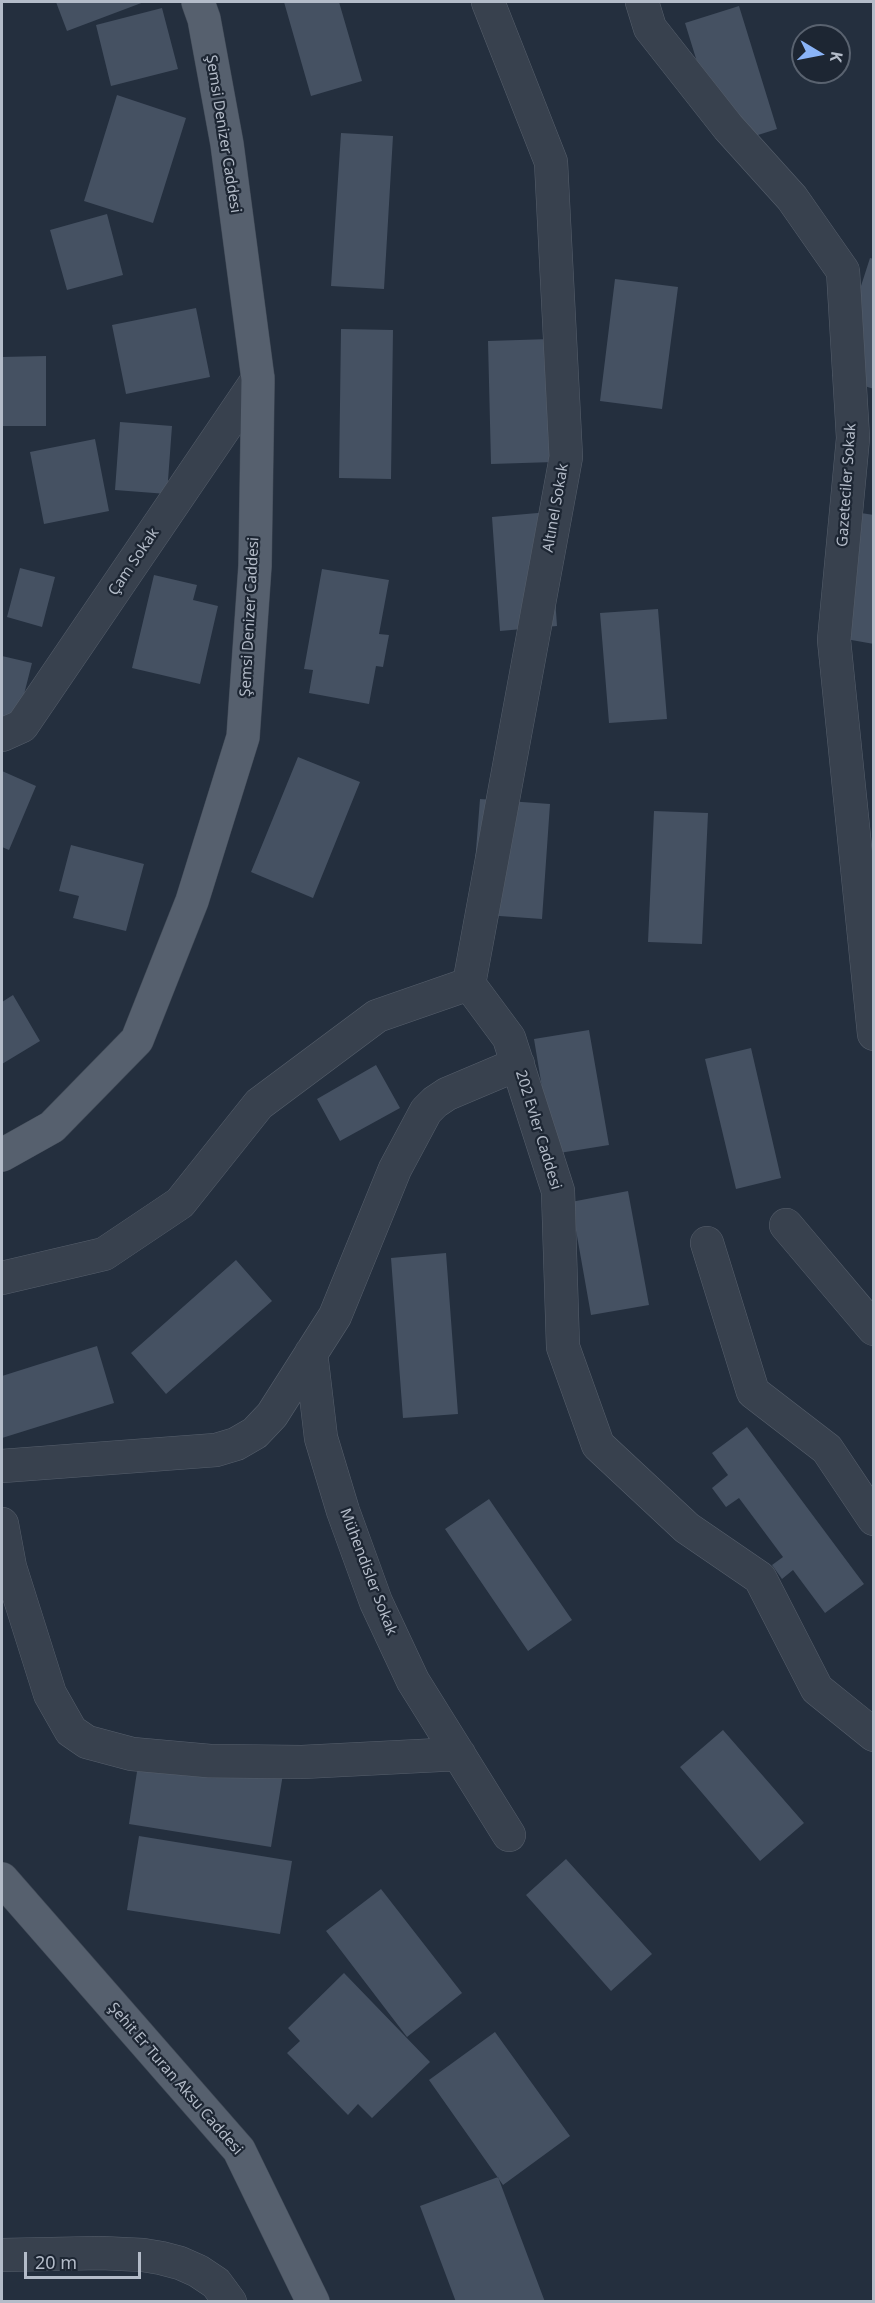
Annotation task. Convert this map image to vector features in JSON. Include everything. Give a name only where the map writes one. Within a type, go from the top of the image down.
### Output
[{"type":"main road","name":"Şemsi Denizer Caddesi","points":[[2,1155],[52,1127],[137,1040],[192,901],[243,737],[255,566],[258,379],[227,144],[204,19],[198,2]]},
{"type":"main road","name":"Şehit Er Turan Aksu Caddesi","points":[[2,1879],[239,2150],[313,2301]]},
{"type":"street","name":"Altınel Sokak","points":[[469,984],[566,457],[551,162],[488,2]]},
{"type":"street","name":"Gazeteciler Sokak","points":[[642,2],[650,28],[728,127],[792,198],[843,272],[854,438],[834,640],[873,1034]]},
{"type":"street","name":"Çam Sokak","points":[[2,735],[22,726],[258,379]]},
{"type":"street","name":"202 Evler Caddesi","points":[[469,984],[509,1038],[558,1191],[563,1347],[598,1445],[687,1527],[760,1578],[817,1689],[873,1735]]},
{"type":"street","points":[[2,1278],[104,1254],[180,1203],[259,1104],[377,1016],[469,984]]},
{"type":"street","points":[[2,1466],[216,1450],[236,1444],[255,1432],[272,1415],[335,1316],[395,1169],[426,1111],[447,1094],[518,1064]]},
{"type":"street","points":[[786,1225],[873,1329]]},
{"type":"street","points":[[707,1243],[753,1392],[827,1449],[873,1519]]},
{"type":"street","name":"Mühendisler Sokak","points":[[311,1353],[321,1438],[376,1602],[413,1681],[509,1835]]},
{"type":"street","points":[[2,1524],[10,1567],[50,1694],[71,1731],[87,1743],[132,1754],[210,1761],[302,1762],[459,1754]]},
{"type":"street","points":[[2,2255],[101,2253],[161,2258],[180,2262],[198,2271],[216,2283],[230,2301]]},
{"type":"building","points":[[56,2],[144,2],[67,31]]},
{"type":"building","points":[[284,2],[339,2],[362,81],[311,96]]},
{"type":"building","points":[[739,6],[777,129],[723,146],[685,23]]},
{"type":"building","points":[[162,8],[178,69],[111,86],[96,25]]},
{"type":"building","points":[[117,95],[186,118],[153,223],[84,201]]},
{"type":"building","points":[[341,133],[393,136],[384,289],[331,286]]},
{"type":"building","points":[[107,214],[123,275],[67,290],[50,230]]},
{"type":"building","points":[[870,258],[874,259],[874,389],[832,376]]},
{"type":"building","points":[[615,279],[678,287],[662,409],[600,401]]},
{"type":"building","points":[[196,308],[210,377],[126,394],[112,325]]},
{"type":"building","points":[[341,329],[393,330],[391,479],[339,478]]},
{"type":"building","points":[[550,339],[554,462],[491,464],[488,341]]},
{"type":"building","points":[[46,356],[46,426],[2,426],[2,357]]},
{"type":"building","points":[[120,422],[172,426],[167,494],[115,490]]},
{"type":"building","points":[[95,439],[109,511],[44,524],[30,452]]},
{"type":"building","points":[[549,512],[557,626],[500,631],[492,517]]},
{"type":"building","points":[[861,513],[874,515],[874,644],[840,638]]},
{"type":"building","points":[[20,568],[55,577],[42,627],[7,617]]},
{"type":"building","points":[[322,569],[389,580],[379,634],[389,635],[383,667],[376,666],[369,704],[309,693],[313,670],[304,669]]},
{"type":"building","points":[[154,575],[197,585],[193,600],[218,606],[200,684],[132,668]]},
{"type":"building","points":[[658,609],[667,719],[609,723],[600,613]]},
{"type":"building","points":[[2,656],[32,663],[17,722],[2,719]]},
{"type":"building","points":[[298,757],[360,782],[313,898],[251,872]]},
{"type":"building","points":[[2,771],[36,786],[9,850],[2,847]]},
{"type":"building","points":[[480,799],[550,804],[542,919],[471,914]]},
{"type":"building","points":[[654,811],[708,813],[702,944],[648,942]]},
{"type":"building","points":[[71,845],[144,864],[126,931],[73,918],[79,896],[59,891]]},
{"type":"building","points":[[13,995],[40,1041],[2,1064],[2,1002]]},
{"type":"building","points":[[589,1030],[609,1145],[553,1154],[534,1039]]},
{"type":"building","points":[[751,1048],[781,1178],[736,1189],[705,1059]]},
{"type":"building","points":[[376,1065],[400,1108],[340,1141],[317,1099]]},
{"type":"building","points":[[628,1191],[649,1305],[591,1315],[571,1202]]},
{"type":"building","points":[[446,1253],[458,1414],[403,1418],[391,1258]]},
{"type":"building","points":[[236,1260],[272,1301],[166,1394],[131,1353]]},
{"type":"building","points":[[97,1346],[114,1403],[2,1438],[2,1376]]},
{"type":"building","points":[[747,1427],[864,1584],[825,1613],[793,1570],[782,1579],[772,1565],[783,1557],[739,1498],[726,1507],[712,1488],[728,1475],[712,1453]]},
{"type":"building","points":[[489,1499],[572,1620],[528,1651],[445,1529]]},
{"type":"building","points":[[723,1730],[804,1823],[760,1861],[680,1767]]},
{"type":"building","points":[[140,1752],[283,1774],[271,1847],[129,1824]]},
{"type":"building","points":[[139,1836],[292,1861],[280,1934],[127,1910]]},
{"type":"building","points":[[566,1859],[652,1954],[611,1991],[526,1895]]},
{"type":"building","points":[[381,1889],[462,1993],[407,2037],[326,1931]]},
{"type":"building","points":[[344,1973],[430,2062],[372,2118],[358,2104],[348,2115],[287,2053],[300,2041],[288,2028]]},
{"type":"building","points":[[495,2032],[570,2136],[503,2185],[429,2080]]},
{"type":"building","points":[[498,2177],[545,2302],[456,2302],[420,2206]]}]
